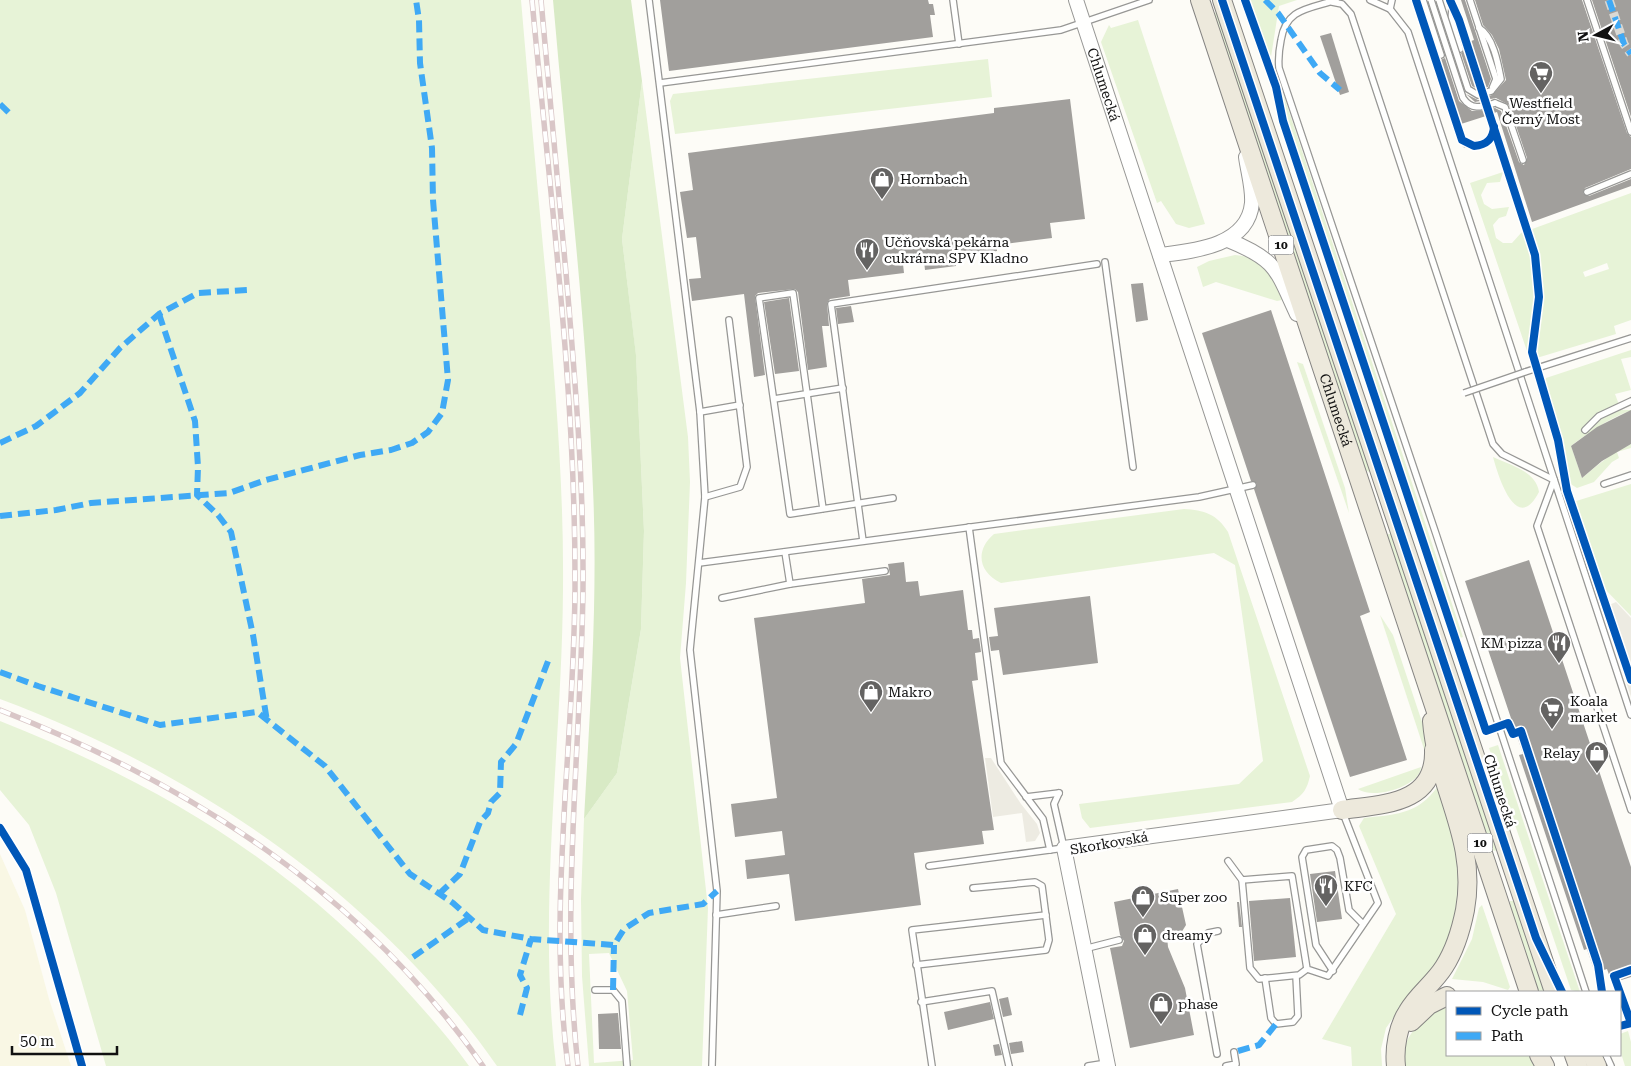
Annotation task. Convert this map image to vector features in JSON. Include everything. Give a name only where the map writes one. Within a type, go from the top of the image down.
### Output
[{"type":"main road","name":"Chlumecká","points":[[1200,0],[1529,991]]},
{"type":"main road","name":"Chlumecká","points":[[1222,0],[1554,991]]},
{"type":"main road","points":[[1342,810],[1391,803],[1417,792],[1424,786],[1431,772],[1434,744],[1430,694]]},
{"type":"main road","points":[[1396,1066],[1396,1048],[1408,1011],[1435,980],[1451,954],[1462,926],[1467,892],[1463,837],[1434,744]]},
{"type":"main road","name":"10","points":[[1536,938],[1562,991]]},
{"type":"main road","points":[[1400,1033],[1421,1011],[1446,997]]},
{"type":"street","name":"Chlumecká","points":[[1076,0],[1342,810]]},
{"type":"street","points":[[1160,255],[1188,251],[1228,240],[1248,220],[1252,201],[1242,129]]},
{"type":"street","points":[[1228,240],[1257,252],[1274,268],[1319,360]]},
{"type":"street","name":"Skorkovská","points":[[1107,1064],[1084,949],[1057,849],[1342,810]]},
{"type":"lane","points":[[649,0],[700,412],[705,498],[690,650],[717,890],[712,1066]]},
{"type":"lane","points":[[953,0],[959,44]]},
{"type":"lane","points":[[660,83],[1061,30],[1149,0]]},
{"type":"lane","points":[[1336,0],[1291,16],[1286,21],[1279,51],[1279,68],[1436,534],[1586,991]]},
{"type":"lane","points":[[1370,0],[1390,10],[1408,32],[1631,715]]},
{"type":"lane","points":[[1390,10],[1392,0]]},
{"type":"lane","points":[[1416,0],[1460,135],[1466,144],[1479,146],[1490,140],[1494,127],[1490,114]]},
{"type":"lane","points":[[1423,0],[1441,55]]},
{"type":"lane","points":[[1432,0],[1463,98],[1469,104],[1478,108],[1495,103],[1505,107],[1523,160]]},
{"type":"lane","points":[[1439,0],[1468,89],[1478,94],[1491,91],[1496,79],[1470,0]]},
{"type":"lane","points":[[1450,0],[1478,74]]},
{"type":"lane","points":[[1587,0],[1631,132]]},
{"type":"lane","points":[[1328,2],[1342,4],[1351,14],[1493,444],[1502,454],[1554,480]]},
{"type":"lane","points":[[1452,8],[1451,20],[1460,49]]},
{"type":"lane","points":[[1587,192],[1631,174]]},
{"type":"lane","points":[[1105,262],[1133,467]]},
{"type":"lane","points":[[863,541],[831,304],[1097,264]]},
{"type":"lane","points":[[822,509],[793,293],[760,298],[790,514],[893,498]]},
{"type":"lane","points":[[705,498],[740,487],[747,467],[729,320]]},
{"type":"lane","points":[[1464,393],[1631,338]]},
{"type":"lane","points":[[774,400],[843,388]]},
{"type":"lane","points":[[1585,430],[1599,416],[1631,401]]},
{"type":"lane","points":[[700,412],[740,405]]},
{"type":"lane","points":[[1604,484],[1631,475]]},
{"type":"lane","points":[[1554,480],[1537,526],[1631,810]]},
{"type":"lane","points":[[699,563],[1206,496],[1253,485]]},
{"type":"lane","points":[[969,527],[1001,763],[1043,819],[1057,849]]},
{"type":"lane","points":[[785,552],[790,584]]},
{"type":"lane","points":[[722,598],[790,584],[885,571]]},
{"type":"lane","points":[[1026,797],[1059,793],[1055,798],[1054,810],[1057,849]]},
{"type":"lane","points":[[1307,969],[1328,976],[1378,903],[1342,810]]},
{"type":"lane","points":[[1333,971],[1316,945],[1302,856],[1306,850],[1327,846],[1335,847],[1340,858],[1349,910],[1362,924]]},
{"type":"lane","points":[[929,866],[1057,849]]},
{"type":"lane","points":[[1228,861],[1242,880],[1250,968],[1259,979],[1296,976],[1307,969]]},
{"type":"lane","points":[[1242,880],[1292,876],[1307,969]]},
{"type":"lane","points":[[916,965],[1046,950],[1049,940],[1042,886],[1035,882],[973,888]]},
{"type":"lane","points":[[716,915],[776,906]]},
{"type":"lane","points":[[932,1066],[921,1002],[912,930],[1046,915]]},
{"type":"lane","points":[[1216,1054],[1197,944],[1208,932],[1218,931]]},
{"type":"lane","points":[[1084,949],[1120,940]]},
{"type":"lane","points":[[1265,978],[1271,1018],[1276,1024],[1294,1022],[1298,1016],[1296,976]]},
{"type":"lane","points":[[595,990],[613,990],[622,1001],[627,1066]]},
{"type":"lane","points":[[921,1002],[992,992],[1009,1066]]},
{"type":"lane","points":[[1226,1066],[1236,1064],[1234,1052]]},
{"type":"lane","points":[[1088,1066],[1107,1064]]},
{"type":"shaded area","points":[[1616,602],[1631,618],[1631,697],[1602,608]]},
{"type":"shaded area","points":[[985,758],[991,758],[1021,804],[1037,824],[1040,833],[1035,841],[1026,842],[1022,813],[993,817]]},
{"type":"shaded area","points":[[0,854],[25,910],[49,999],[71,1066],[0,1066]]},
{"type":"green space","points":[[0,0],[521,0],[553,356],[562,511],[562,649],[552,828],[549,947],[556,1066],[497,1066],[449,1004],[396,946],[338,893],[276,845],[211,802],[143,763],[72,729],[0,699]]},
{"type":"green space","points":[[553,0],[631,0],[642,81],[622,239],[636,355],[644,531],[641,629],[617,773],[584,819],[594,613],[593,489],[586,367]]},
{"type":"green space","points":[[1249,0],[1297,0],[1279,6],[1271,57],[1463,637],[1457,639],[1285,119],[1280,94]]},
{"type":"green space","points":[[1217,11],[1371,470],[1369,472],[1365,470],[1214,14]]},
{"type":"green space","points":[[1138,20],[1205,224],[1189,228],[1176,224],[1161,201],[1157,203],[1101,42],[1109,25],[1111,28]]},
{"type":"green space","points":[[988,59],[992,97],[675,134],[670,101],[673,94]]},
{"type":"green space","points":[[642,81],[688,437],[690,482],[686,583],[680,658],[708,908],[702,1066],[589,1066],[582,976],[581,899],[584,819],[617,773],[641,629],[644,531],[636,356],[622,239]],"holes":[[[609,953],[627,991],[633,1060],[594,1063],[589,954]]]},
{"type":"green space","points":[[1503,172],[1500,182],[1487,183],[1481,195],[1484,204],[1492,209],[1509,207],[1506,216],[1499,218],[1493,225],[1496,238],[1503,243],[1512,243],[1521,233],[1631,193],[1631,320],[1614,326],[1616,334],[1530,360],[1470,183]],"holes":[[[1607,263],[1609,269],[1585,277],[1583,272]]]},
{"type":"green space","points":[[1235,255],[1253,259],[1266,269],[1275,283],[1282,300],[1277,301],[1216,282],[1203,287],[1197,267],[1209,261]]},
{"type":"green space","points":[[1631,350],[1631,357],[1621,359],[1631,390],[1615,394],[1621,410],[1631,410],[1631,416],[1629,411],[1613,418],[1571,446],[1582,478],[1618,451],[1631,444],[1631,448],[1617,452],[1619,458],[1612,462],[1594,482],[1577,488],[1569,483],[1561,440],[1543,385],[1546,378]]},
{"type":"green space","points":[[1297,362],[1303,364],[1345,488],[1349,513]]},
{"type":"green space","points":[[1493,457],[1514,466],[1533,479],[1539,492],[1531,504],[1523,508],[1516,505],[1509,498]]},
{"type":"green space","points":[[1631,484],[1631,616],[1601,585],[1573,502]]},
{"type":"green space","points":[[1184,509],[1198,510],[1215,517],[1228,532],[1310,776],[1309,781],[1302,794],[1292,802],[1090,828],[1082,818],[1079,804],[1239,784],[1263,761],[1235,565],[1214,553],[1001,583],[993,578],[984,567],[982,554],[984,547],[994,534]]},
{"type":"green space","points":[[1388,534],[1392,534],[1497,849],[1495,851],[1490,849],[1387,539]]},
{"type":"green space","points":[[1380,615],[1393,635],[1430,746],[1426,755]]},
{"type":"green space","points":[[0,721],[116,773],[171,802],[224,834],[275,870],[324,909],[370,952],[428,1015],[469,1066],[106,1066],[56,893],[29,825],[0,790]]},
{"type":"green space","points":[[1498,745],[1580,991],[1571,990],[1489,748]]},
{"type":"green space","points":[[1421,767],[1419,774],[1413,780],[1394,790],[1374,793],[1358,789]]},
{"type":"green space","points":[[1442,780],[1463,884],[1451,940],[1426,984],[1398,1011],[1386,1028],[1381,1049],[1382,1066],[1352,1066],[1351,1047],[1322,1039],[1396,914],[1359,826],[1364,818],[1399,813],[1418,806],[1426,800]]},
{"type":"green space","points":[[1510,901],[1515,901],[1546,991],[1538,991],[1509,906]]},
{"type":"green space","points":[[1482,905],[1510,987],[1508,990],[1483,982],[1452,979],[1472,939],[1479,908]]},
{"type":"green space","points":[[1446,1003],[1446,1056],[1531,1056],[1535,1066],[1404,1066],[1406,1045],[1415,1028]]},
{"type":"green space","points":[[1628,1031],[1631,1042],[1631,1066],[1625,1066],[1621,1053],[1621,1034]]},
{"type":"building","points":[[660,0],[928,0],[929,4],[933,4],[935,15],[930,15],[933,37],[669,71]]},
{"type":"building","points":[[1461,0],[1465,0],[1491,79],[1488,87],[1479,90],[1472,86],[1461,53],[1464,51],[1474,77],[1480,77],[1481,73],[1471,41],[1474,40]]},
{"type":"building","name":"Westfield Černý Most","points":[[1475,0],[1582,0],[1627,133],[1631,137],[1631,169],[1585,188],[1583,193],[1589,196],[1631,179],[1631,186],[1532,222],[1497,112],[1494,113],[1490,109],[1495,108],[1501,111],[1519,162],[1524,165],[1527,158],[1509,105],[1496,98],[1475,102],[1466,94],[1478,100],[1492,95],[1506,80],[1499,49],[1492,35],[1483,25]]},
{"type":"building","points":[[1592,0],[1631,0],[1631,117]]},
{"type":"building","points":[[1331,33],[1349,92],[1340,95],[1320,36]]},
{"type":"building","points":[[1445,58],[1459,101],[1472,111],[1488,110],[1486,116],[1461,124],[1440,60]]},
{"type":"building","name":"Hornbach","points":[[1070,99],[1085,219],[1050,223],[1052,238],[997,245],[997,251],[955,257],[956,266],[925,270],[924,261],[903,264],[904,273],[848,280],[850,296],[830,299],[827,303],[829,326],[822,326],[827,367],[808,370],[798,292],[795,289],[758,293],[755,296],[765,375],[754,377],[744,294],[692,301],[689,279],[701,278],[696,237],[687,238],[680,192],[693,190],[688,153],[994,113],[994,108]]},
{"type":"building","points":[[1143,283],[1148,320],[1136,322],[1131,284]]},
{"type":"building","points":[[789,298],[799,371],[775,374],[764,302]]},
{"type":"building","points":[[851,306],[854,322],[838,324],[836,308]]},
{"type":"building","points":[[1271,310],[1370,612],[1360,616],[1407,760],[1350,777],[1254,489],[1257,484],[1251,481],[1202,333]]},
{"type":"building","points":[[1631,410],[1631,444],[1602,461],[1582,478],[1571,446],[1597,427]]},
{"type":"building","points":[[1529,560],[1631,867],[1631,977],[1612,983],[1607,969],[1595,973],[1587,949],[1584,950],[1519,755],[1523,754],[1465,581]]},
{"type":"building","name":"Makro","points":[[904,562],[906,582],[918,581],[920,596],[963,590],[968,630],[972,630],[973,639],[979,638],[981,652],[975,653],[978,680],[972,681],[994,830],[982,831],[984,844],[914,853],[921,905],[795,921],[789,874],[747,879],[745,860],[785,855],[782,831],[735,837],[731,804],[777,798],[754,618],[865,603],[862,579],[890,575],[888,564]]},
{"type":"building","points":[[1090,596],[1098,663],[1003,675],[999,650],[991,651],[989,637],[998,636],[994,608]]},
{"type":"building","name":"KFC","points":[[1335,871],[1342,919],[1317,922],[1310,874]]},
{"type":"building","points":[[1178,889],[1186,925],[1181,933],[1167,936],[1168,947],[1185,988],[1194,1035],[1130,1048],[1110,948],[1122,946],[1124,941],[1120,935],[1114,902]]},
{"type":"building","points":[[1290,898],[1296,957],[1254,961],[1249,901]]},
{"type":"building","points":[[1237,902],[1239,902],[1242,927],[1239,927]]},
{"type":"building","points":[[1008,997],[1012,1015],[1003,1017],[999,999]]},
{"type":"building","points":[[990,1002],[994,1019],[948,1030],[944,1012]]},
{"type":"building","points":[[618,1013],[621,1049],[599,1049],[598,1014]]},
{"type":"building","points":[[1022,1041],[1024,1052],[1011,1054],[1009,1043]]},
{"type":"building","points":[[999,1044],[1002,1055],[995,1056],[993,1045]]},
{"type":"tunnel","points":[[1609,0],[1624,44],[1631,54]]},
{"type":"railway","points":[[532,0],[567,367],[574,515],[574,649],[563,828],[560,947],[562,1007],[568,1066]]},
{"type":"railway","points":[[541,0],[573,352],[582,510],[583,589],[571,887],[573,1006],[578,1066]]},
{"type":"railway","points":[[0,710],[71,740],[140,773],[206,810],[268,852],[328,898],[384,948],[436,1004],[483,1066]]},
{"type":"marked path","points":[[0,516],[56,510],[91,503],[229,493],[266,480],[360,455],[391,450],[412,443],[428,432],[442,413],[448,380],[433,200],[432,148],[420,63],[419,20],[416,0]]},
{"type":"marked path","points":[[1265,0],[1278,13],[1320,73],[1340,90]]},
{"type":"marked path","points":[[1609,0],[1624,44],[1631,54]]},
{"type":"marked path","points":[[0,104],[12,116]]},
{"type":"marked path","points":[[0,443],[36,426],[80,393],[120,348],[159,314],[198,293],[248,290]]},
{"type":"marked path","points":[[159,314],[195,421],[198,467],[197,495],[218,515],[231,532],[253,635],[267,721]]},
{"type":"marked path","points":[[439,894],[460,874],[480,822],[488,813],[491,802],[500,793],[501,762],[516,744],[550,656]]},
{"type":"marked path","points":[[0,672],[160,725],[257,712],[325,766],[410,874],[453,903],[483,930],[531,939],[614,945],[624,929],[649,913],[703,904],[717,891]]},
{"type":"marked path","points":[[413,957],[469,918]]},
{"type":"marked path","points":[[520,1015],[527,988],[520,975],[531,939]]},
{"type":"marked path","points":[[613,990],[614,945]]},
{"type":"marked path","points":[[1238,1051],[1259,1045],[1276,1024]]},
{"type":"cycle path","points":[[1222,0],[1536,938],[1562,991]]},
{"type":"cycle path","points":[[1245,0],[1276,87],[1283,121],[1486,731],[1508,723],[1513,734],[1521,731],[1598,965],[1602,991]]},
{"type":"cycle path","points":[[1416,0],[1462,140],[1474,146],[1486,143],[1491,138],[1494,127]]},
{"type":"cycle path","points":[[1450,0],[1459,20],[1535,255],[1539,297],[1532,352],[1558,440],[1567,491],[1631,680]]},
{"type":"cycle path","points":[[0,828],[26,870],[82,1066]]},
{"type":"cycle path","points":[[1619,991],[1614,976],[1631,970]]},
{"type":"cycle path","points":[[1621,995],[1631,1023],[1621,1026]]},
{"type":"place","name":"Westfield Černý Most","points":[[1541,94]]},
{"type":"place","name":"Hornbach","points":[[882,200]]},
{"type":"place","name":"Učňovská pekárna cukrárna SPV Kladno","points":[[867,271]]},
{"type":"place","name":"KM pizza","points":[[1559,664]]},
{"type":"place","name":"Makro","points":[[871,713]]},
{"type":"place","name":"Koala market","points":[[1552,730]]},
{"type":"place","name":"Relay","points":[[1597,774]]},
{"type":"place","name":"KFC","points":[[1326,907]]},
{"type":"place","name":"Super zoo","points":[[1143,918]]},
{"type":"place","name":"dreamy","points":[[1145,956]]},
{"type":"place","name":"phase","points":[[1161,1025]]}]
